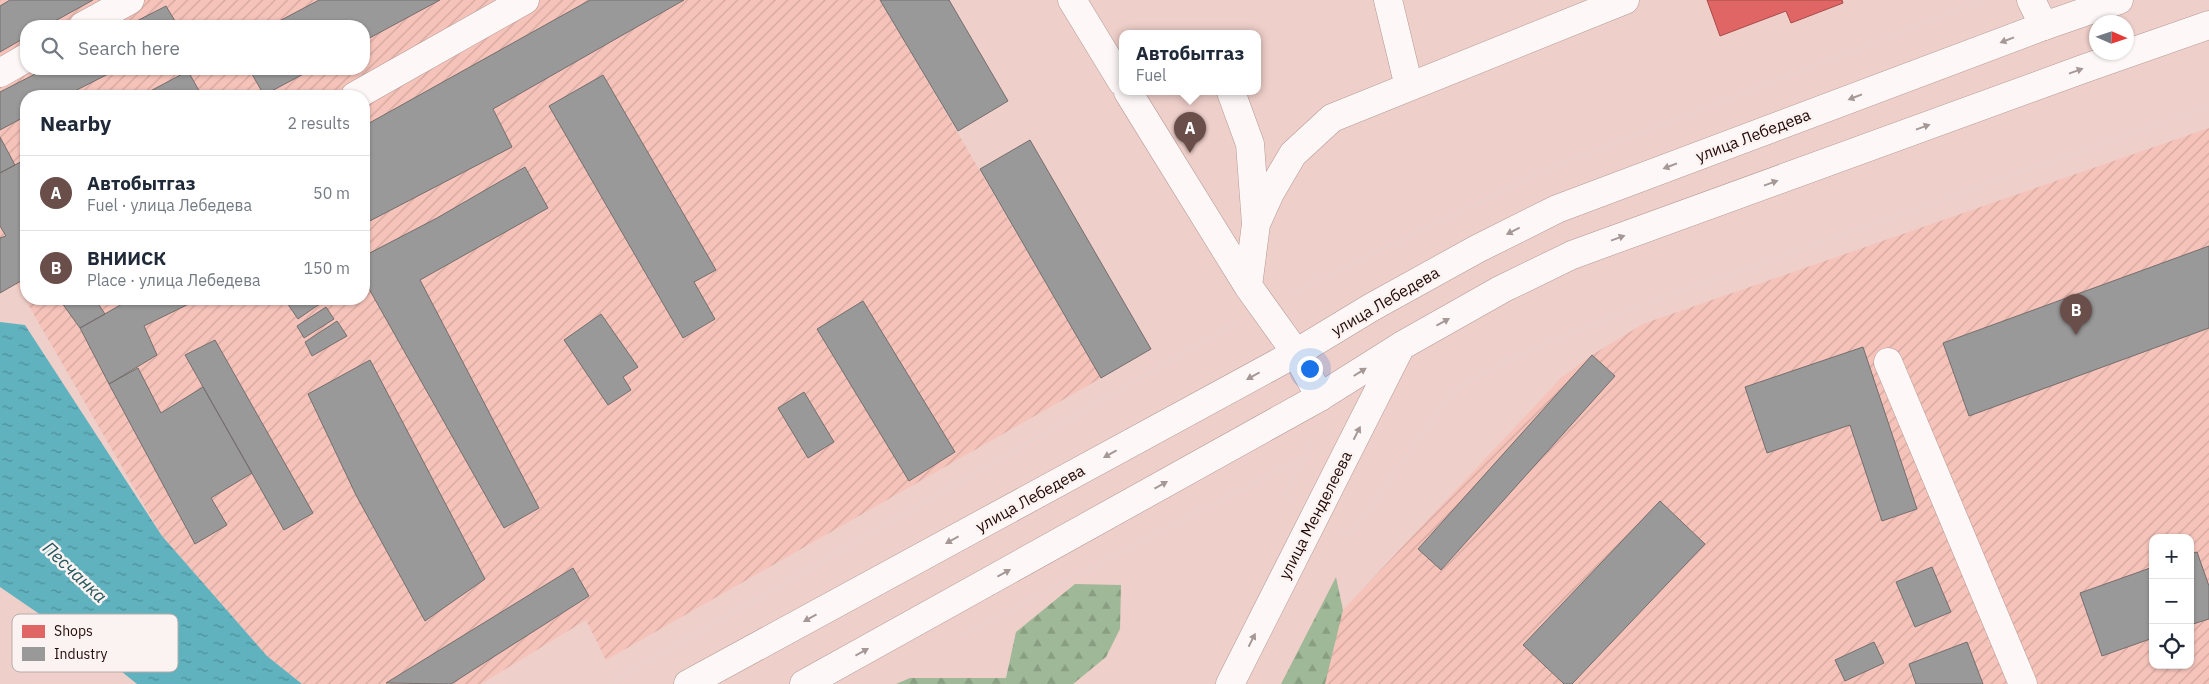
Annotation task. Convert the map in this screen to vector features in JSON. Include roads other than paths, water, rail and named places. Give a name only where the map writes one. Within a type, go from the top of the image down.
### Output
[{"type":"main road","points":[[94,20],[130,0]]},
{"type":"main road","points":[[366,90],[525,0]]},
{"type":"main road","points":[[1072,0],[1119,77]]},
{"type":"main road","points":[[1388,0],[1408,87]]},
{"type":"main road","points":[[1256,224],[1270,193],[1293,154],[1332,118],[1625,0]]},
{"type":"main road","points":[[2031,0],[2044,26]]},
{"type":"main road","name":"улица Лебедева","points":[[688,684],[1296,353],[1442,268],[1557,209],[2118,0]]},
{"type":"main road","points":[[804,684],[1320,397],[1400,346],[1502,290],[1572,255],[2073,72],[2209,25]]},
{"type":"main road","points":[[0,72],[20,61]]},
{"type":"main road","points":[[1130,95],[1256,296],[1296,353],[1320,397]]},
{"type":"main road","points":[[1232,95],[1250,144],[1256,224],[1256,296]]},
{"type":"main road","name":"улица Менделеева","points":[[1230,684],[1400,346]]},
{"type":"main road","points":[[1888,362],[2023,684]]},
{"type":"water","name":"Песчанка","points":[[0,322],[25,325],[162,536],[267,656],[302,684],[137,684],[122,672],[178,672],[178,614],[39,614],[0,587]]},
{"type":"place","name":"Автобытгаз","points":[[1190,153]]},
{"type":"place","name":"ВНИИСК","points":[[2076,335]]}]
